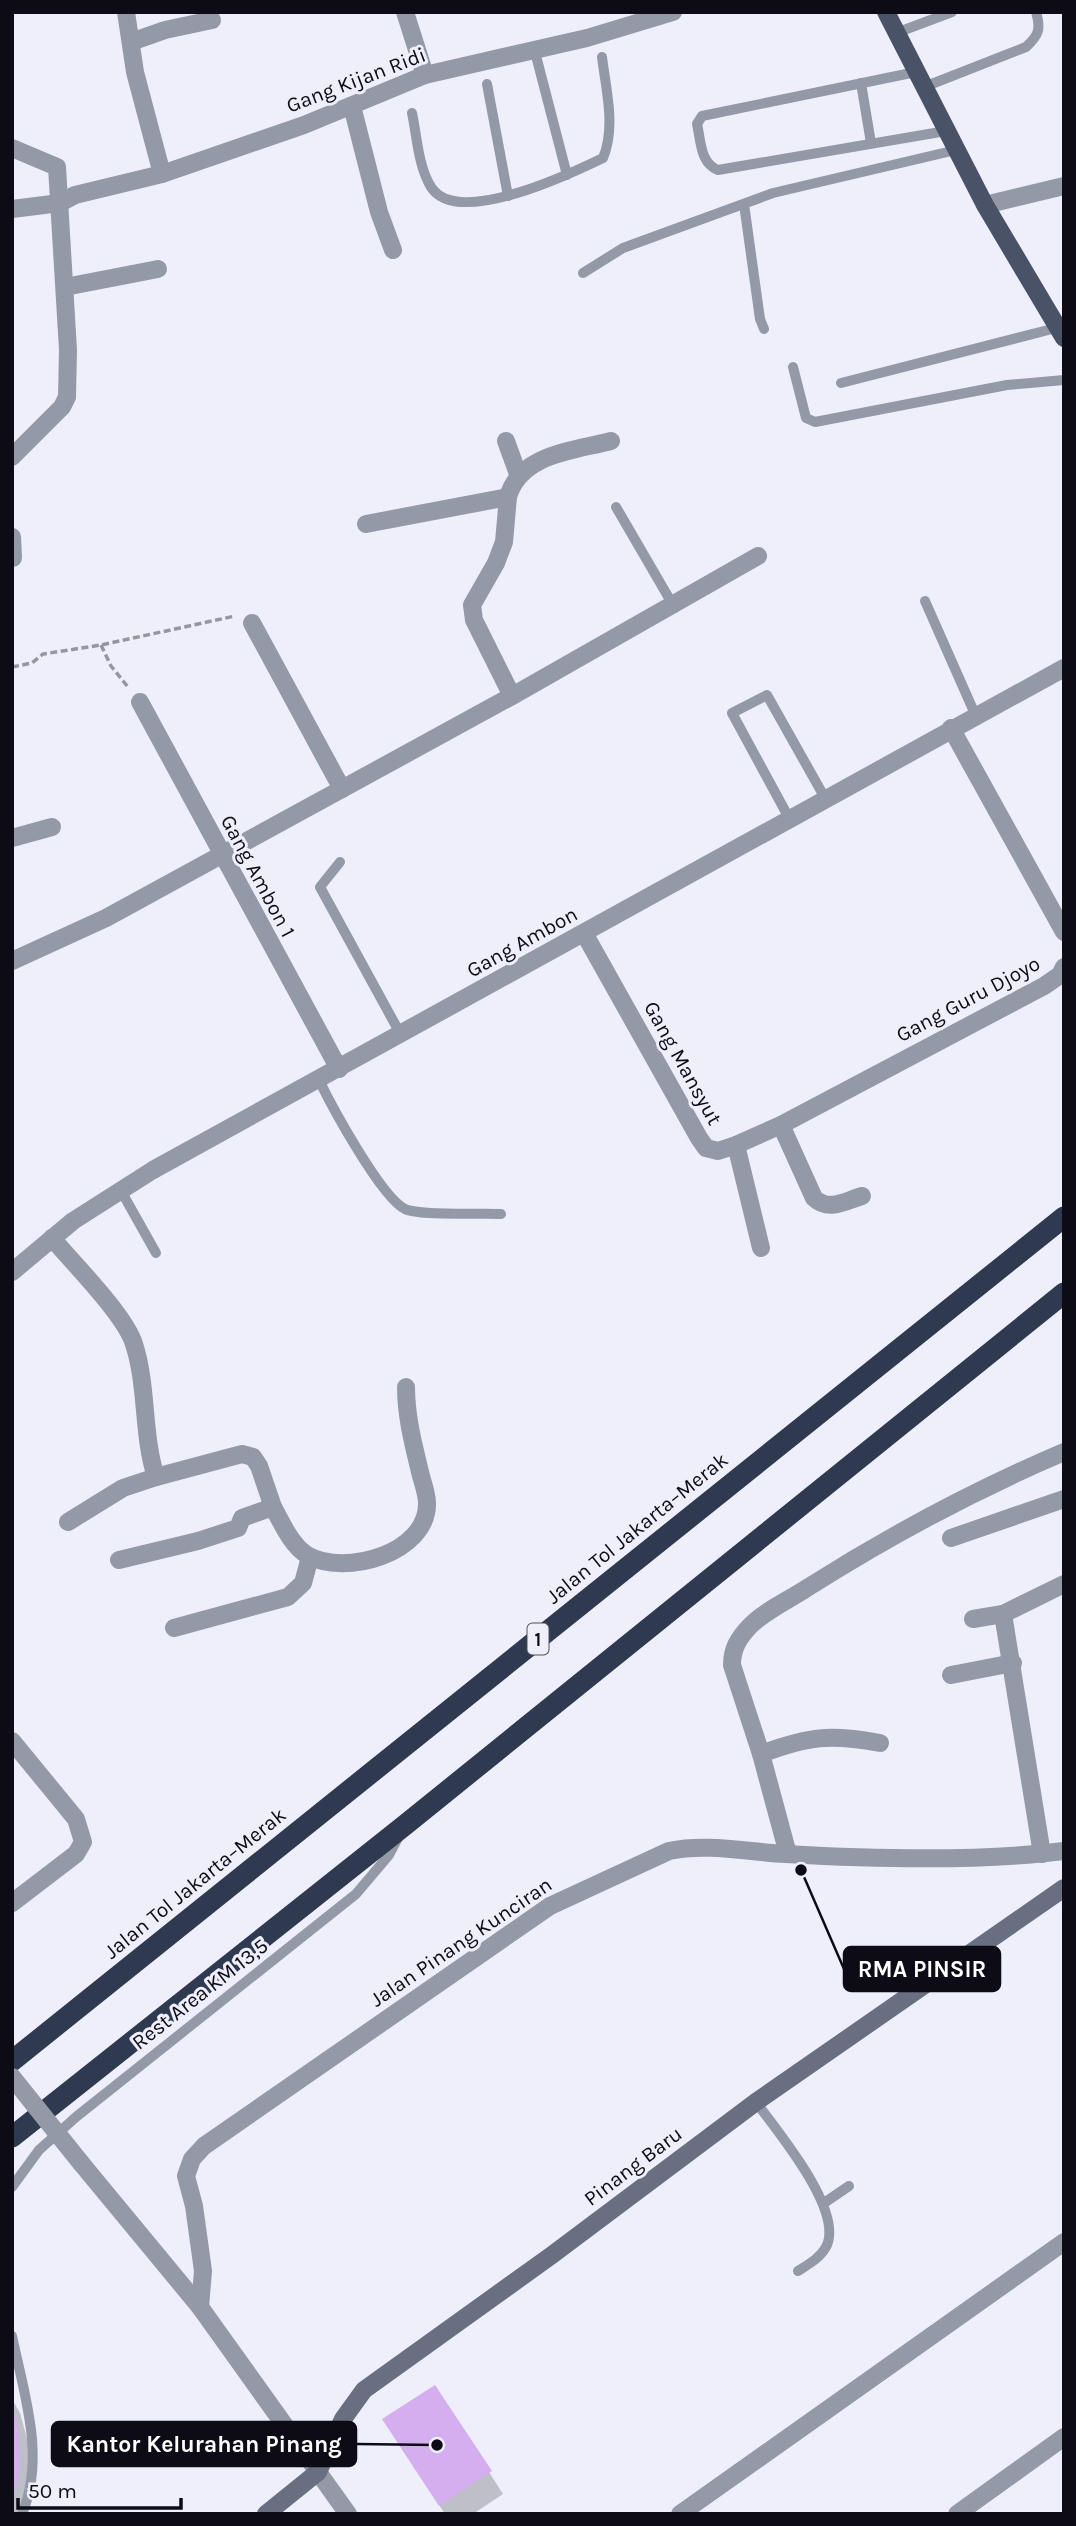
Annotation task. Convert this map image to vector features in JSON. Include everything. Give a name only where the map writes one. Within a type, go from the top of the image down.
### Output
[{"type":"highway","name":"Jalan Tol Jakarta–Merak","points":[[12,2061],[1064,1217]]},
{"type":"highway","points":[[12,2137],[405,1825],[1064,1293]]},
{"type":"main road","points":[[886,12],[985,205],[1060,333]]},
{"type":"main road","name":"Pinang Baru","points":[[266,2514],[318,2472],[343,2418],[364,2390],[552,2255],[756,2102],[1064,1888]]},
{"type":"street","points":[[126,12],[135,72],[162,174]]},
{"type":"street","points":[[405,12],[425,75]]},
{"type":"street","name":"Gang Kijan Ridi","points":[[12,209],[60,203],[75,195],[162,174],[352,106],[425,75],[673,12]]},
{"type":"street","points":[[131,42],[165,30],[212,20]]},
{"type":"street","points":[[352,106],[379,212],[393,250]]},
{"type":"street","points":[[12,148],[57,167],[65,287],[67,397],[56,415],[12,457]]},
{"type":"street","points":[[985,205],[1064,186]]},
{"type":"street","points":[[65,287],[158,269]]},
{"type":"street","points":[[506,441],[518,474]]},
{"type":"street","points":[[512,696],[474,620],[472,605],[496,563],[504,542],[508,497],[518,474],[534,462],[611,441]]},
{"type":"street","points":[[366,524],[508,497]]},
{"type":"street","points":[[12,537],[13,558]]},
{"type":"street","points":[[12,961],[97,923],[512,696],[758,556]]},
{"type":"street","points":[[253,623],[342,789]]},
{"type":"street","name":"Gang Ambon","points":[[12,1272],[52,1238],[120,1189],[975,714],[1064,668]]},
{"type":"street","name":"Gang Ambon 1","points":[[140,702],[220,855],[339,1069]]},
{"type":"street","points":[[951,728],[1064,932]]},
{"type":"street","points":[[12,838],[52,827]]},
{"type":"street","name":"Gang Mansyut","points":[[584,933],[706,1148],[718,1151],[736,1145],[781,1125],[889,1068]]},
{"type":"street","name":"Gang Guru Djoyo","points":[[889,1068],[1044,986],[1060,975],[1064,967]]},
{"type":"street","points":[[781,1125],[814,1198],[821,1205],[830,1206],[862,1196]]},
{"type":"street","points":[[736,1145],[761,1248]]},
{"type":"street","points":[[52,1238],[134,1341],[139,1363],[146,1443],[156,1477]]},
{"type":"street","points":[[68,1522],[123,1489],[156,1477],[242,1454],[253,1457],[259,1466],[273,1507],[299,1549],[310,1556],[330,1562],[362,1562],[396,1549],[419,1532],[427,1504],[406,1416],[406,1387]]},
{"type":"street","points":[[788,1854],[761,1754],[732,1665],[732,1651],[751,1625],[824,1578],[991,1483],[1064,1452]]},
{"type":"street","points":[[951,1538],[1064,1499]]},
{"type":"street","points":[[119,1560],[198,1541],[238,1528],[242,1518],[273,1507]]},
{"type":"street","points":[[174,1628],[288,1597],[303,1583],[310,1556]]},
{"type":"street","points":[[973,1619],[1003,1614],[1064,1584]]},
{"type":"street","points":[[1003,1614],[1042,1854]]},
{"type":"street","points":[[951,1675],[1013,1664]]},
{"type":"street","points":[[761,1754],[797,1741],[836,1736],[880,1743]]},
{"type":"street","points":[[12,1741],[76,1819],[83,1842],[76,1854],[12,1903]]},
{"type":"street","name":"Jalan Pinang Kunciran","points":[[200,2307],[203,2271],[194,2206],[186,2176],[192,2159],[204,2147],[550,1906],[669,1851],[690,1847],[788,1854],[991,1858],[1064,1851]]},
{"type":"street","points":[[12,2077],[200,2307],[348,2514]]},
{"type":"street","points":[[680,2514],[1064,2242]]},
{"type":"street","points":[[957,2514],[1064,2437]]},
{"type":"lane","points":[[896,33],[952,12]]},
{"type":"lane","points":[[946,131],[718,170],[709,166],[704,158],[697,124],[702,116],[861,83],[920,80],[1026,47],[1037,37],[1041,26],[1036,12]]},
{"type":"lane","points":[[534,48],[567,175]]},
{"type":"lane","points":[[412,113],[420,154],[431,186],[442,198],[456,203],[508,196],[567,175],[603,158],[609,143],[602,57]]},
{"type":"lane","points":[[861,83],[871,143]]},
{"type":"lane","points":[[487,85],[508,196]]},
{"type":"lane","points":[[583,273],[623,248],[797,185],[956,150]]},
{"type":"lane","points":[[744,204],[758,306],[764,329]]},
{"type":"lane","points":[[841,383],[1060,333]]},
{"type":"lane","points":[[793,367],[806,418],[815,422],[1007,384],[1064,380]]},
{"type":"lane","points":[[616,507],[673,605]]},
{"type":"lane","points":[[925,601],[975,714]]},
{"type":"lane","points":[[789,818],[732,713],[767,695],[825,798]]},
{"type":"lane","points":[[340,862],[320,887],[401,1035]]},
{"type":"lane","points":[[319,1080],[391,1199],[406,1210],[501,1214]]},
{"type":"lane","points":[[120,1189],[156,1253]]},
{"type":"lane","name":"Rest Area KM 13,5","points":[[12,2187],[39,2150],[76,2117],[356,1894],[389,1855],[405,1825]]},
{"type":"lane","points":[[756,2102],[824,2203],[831,2226],[828,2245],[819,2257],[799,2271]]},
{"type":"lane","points":[[824,2203],[849,2186]]},
{"type":"lane","points":[[12,2336],[34,2449],[29,2498],[22,2514]]},
{"type":"path","points":[[12,667],[32,663],[43,654],[101,645],[232,615],[253,623]]},
{"type":"path","points":[[101,645],[111,666],[140,702]]},
{"type":"building","points":[[435,2385],[492,2471],[439,2506],[382,2419]]},
{"type":"building","points":[[13,2407],[17,2422],[20,2470],[13,2497]]},
{"type":"place","name":"RMA PINSIR","points":[[801,1870]]},
{"type":"place","name":"Kantor Kelurahan Pinang","points":[[437,2445]]}]
